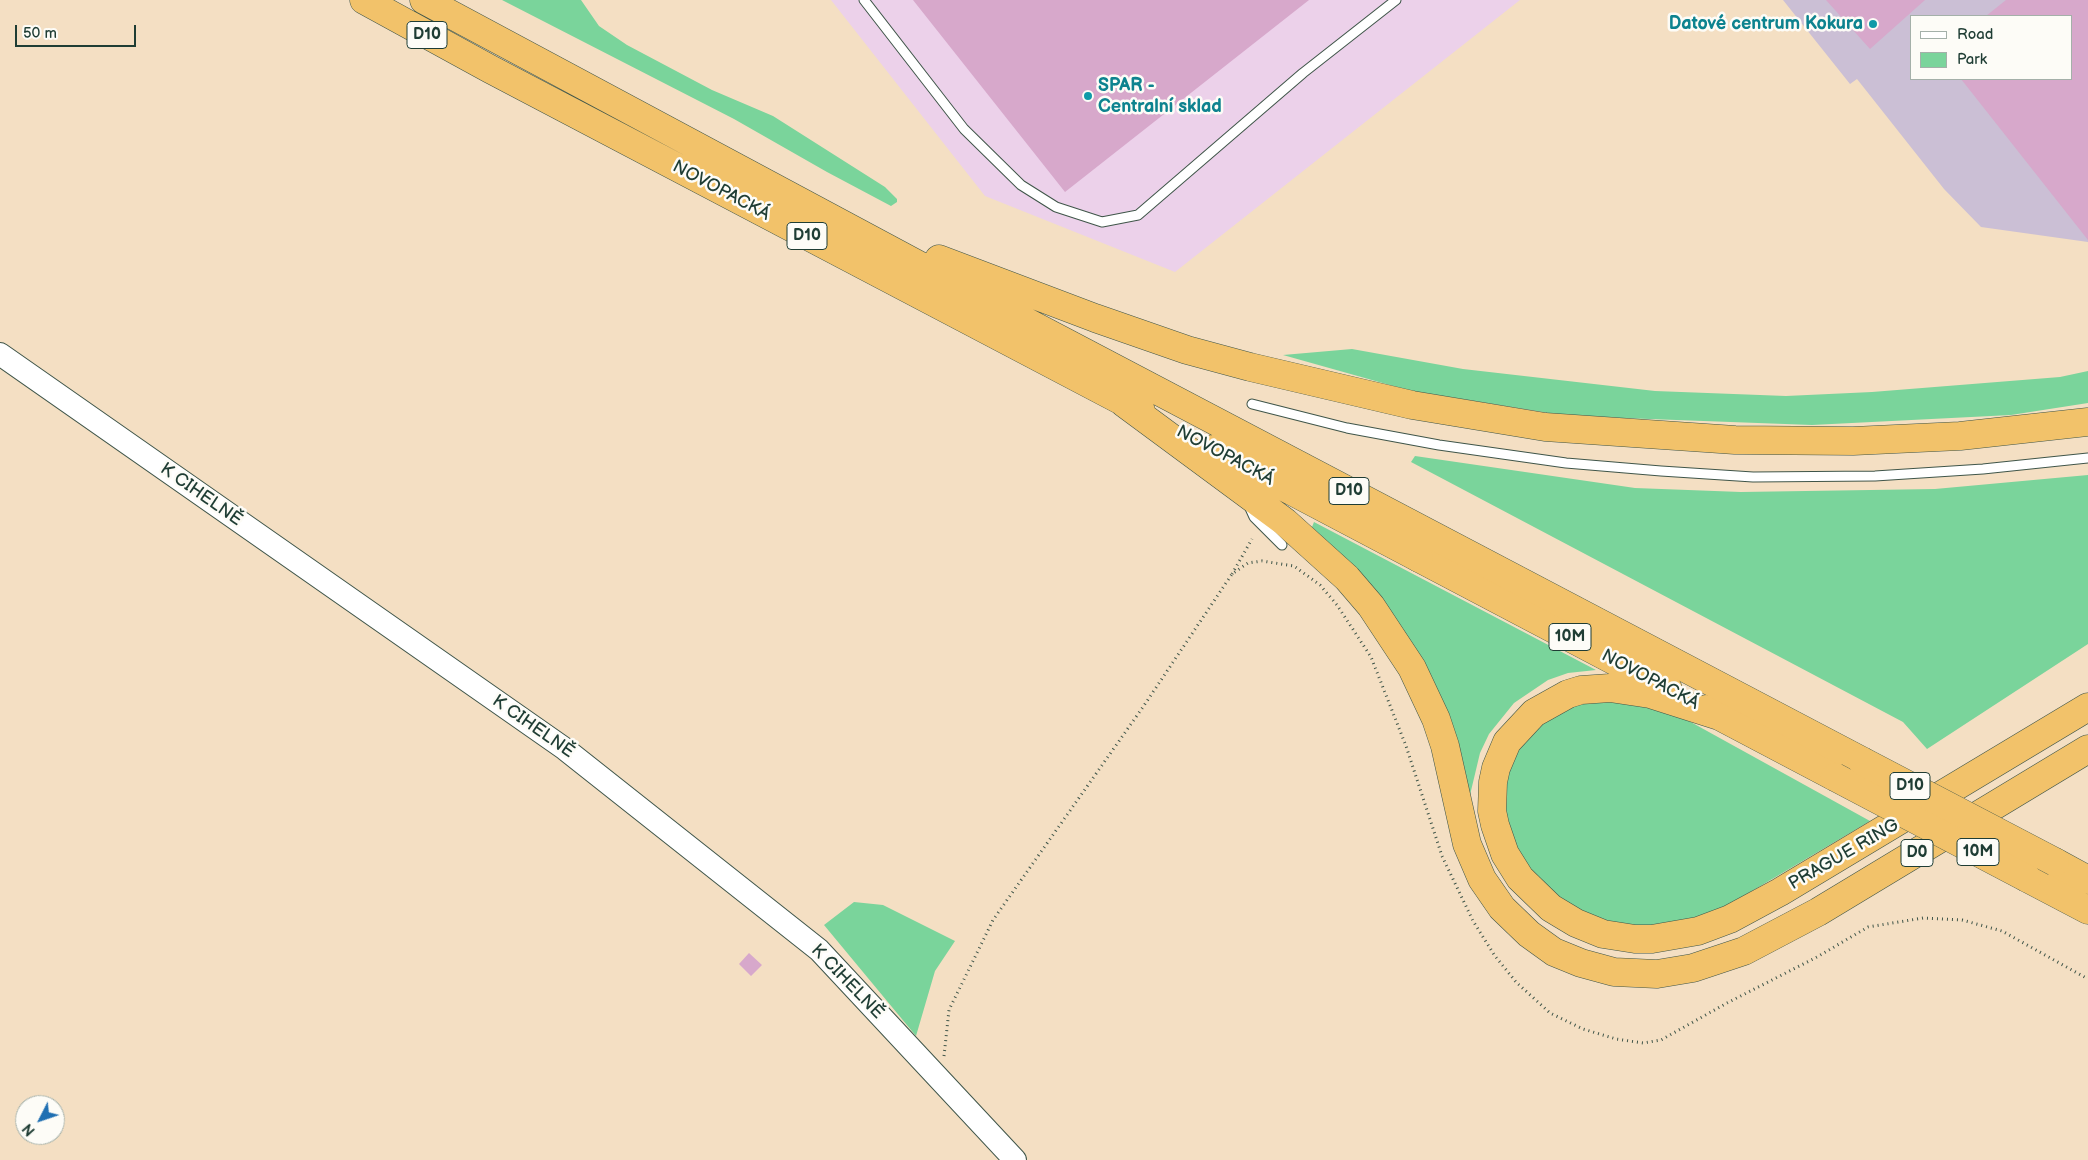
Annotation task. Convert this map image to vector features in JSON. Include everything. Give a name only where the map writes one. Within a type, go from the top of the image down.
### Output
[{"type":"highway","name":"NOVOPACKÁ","points":[[364,0],[498,74],[2088,910]]},
{"type":"highway","name":"NOVOPACKÁ","points":[[424,0],[2088,880]]},
{"type":"highway","points":[[837,220],[1095,318],[1188,350],[1359,393],[1460,413],[1545,426],[1735,440],[1853,441],[1960,436],[2088,422]]},
{"type":"highway","name":"PRAGUE RING","points":[[1124,403],[1237,484],[1304,538],[1347,578],[1371,606],[1416,676],[1436,719],[1445,746],[1467,844],[1473,862],[1492,895],[1515,922],[1534,938],[1568,958],[1595,968],[1630,974],[1674,972],[1744,951],[1818,912],[2088,749]]},
{"type":"highway","name":"PRAGUE RING","points":[[1722,717],[1650,694],[1622,689],[1595,688],[1568,694],[1534,713],[1515,731],[1501,754],[1493,782],[1492,811],[1502,847],[1520,878],[1550,908],[1591,930],[1619,938],[1652,939],[1698,932],[1730,919],[1788,888],[2088,707]]},
{"type":"street","name":"K CIHELNĚ","points":[[0,354],[565,749],[819,950],[1015,1160]]},
{"type":"lane","points":[[864,0],[964,129],[1021,185],[1056,207],[1102,222],[1138,215],[1303,73],[1396,0]]},
{"type":"lane","points":[[1252,404],[1347,428],[1439,445],[1566,462],[1753,477],[1875,476],[1983,469],[2088,458]]},
{"type":"lane","points":[[1237,484],[1254,517],[1282,545]]},
{"type":"path","points":[[942,1080],[949,1010],[993,920],[1143,707],[1232,574],[1252,539]]},
{"type":"path","points":[[1232,574],[1248,563],[1262,562],[1294,566],[1320,585],[1337,606],[1370,657],[1406,746],[1442,856],[1473,921],[1495,956],[1529,996],[1550,1013],[1582,1029],[1616,1039],[1643,1043],[1661,1040],[1727,1003],[1817,957],[1868,927],[1923,918],[1962,920],[2002,931],[2088,979]]},
{"type":"shaded area","points":[[831,0],[1520,0],[1175,272],[985,196]]},
{"type":"shaded area","points":[[1783,0],[2088,0],[2088,242],[1981,227],[1944,189],[1857,79],[1850,84]]},
{"type":"green space","points":[[502,0],[581,0],[599,26],[627,45],[712,90],[773,116],[885,187],[897,199],[897,202],[891,206],[734,119]]},
{"type":"green space","points":[[1352,349],[1463,369],[1655,391],[1786,396],[1872,392],[2060,377],[2088,371],[2088,403],[2011,415],[1812,425],[1568,416],[1411,391],[1283,355]]},
{"type":"green space","points":[[1415,456],[1635,488],[1741,492],[1935,489],[2088,475],[2088,644],[1927,749],[1903,722],[1411,462]]},
{"type":"green space","points":[[1314,522],[1596,670],[1568,673],[1548,680],[1514,703],[1489,734],[1480,753],[1470,795],[1333,547],[1312,527]]},
{"type":"green space","points":[[1583,698],[1669,710],[1870,821],[1703,920],[1640,934],[1550,899],[1502,827],[1500,810],[1515,743],[1545,716]]},
{"type":"green space","points":[[854,902],[883,905],[955,941],[935,971],[916,1036],[824,925]]},
{"type":"building","name":"SPAR - Centralní sklad","points":[[913,0],[1309,0],[1065,192]]},
{"type":"building","name":"Datové centrum Kokura","points":[[1826,0],[1925,0],[1870,49]]},
{"type":"building","points":[[2006,0],[2088,0],[2088,240],[1962,80],[2073,80],[2073,15],[1987,15]]},
{"type":"building","points":[[749,953],[762,965],[751,976],[739,964]]},
{"type":"place","name":"Datové centrum Kokura","points":[[1873,24]]},
{"type":"place","name":"SPAR - Centralní sklad","points":[[1088,96]]}]
